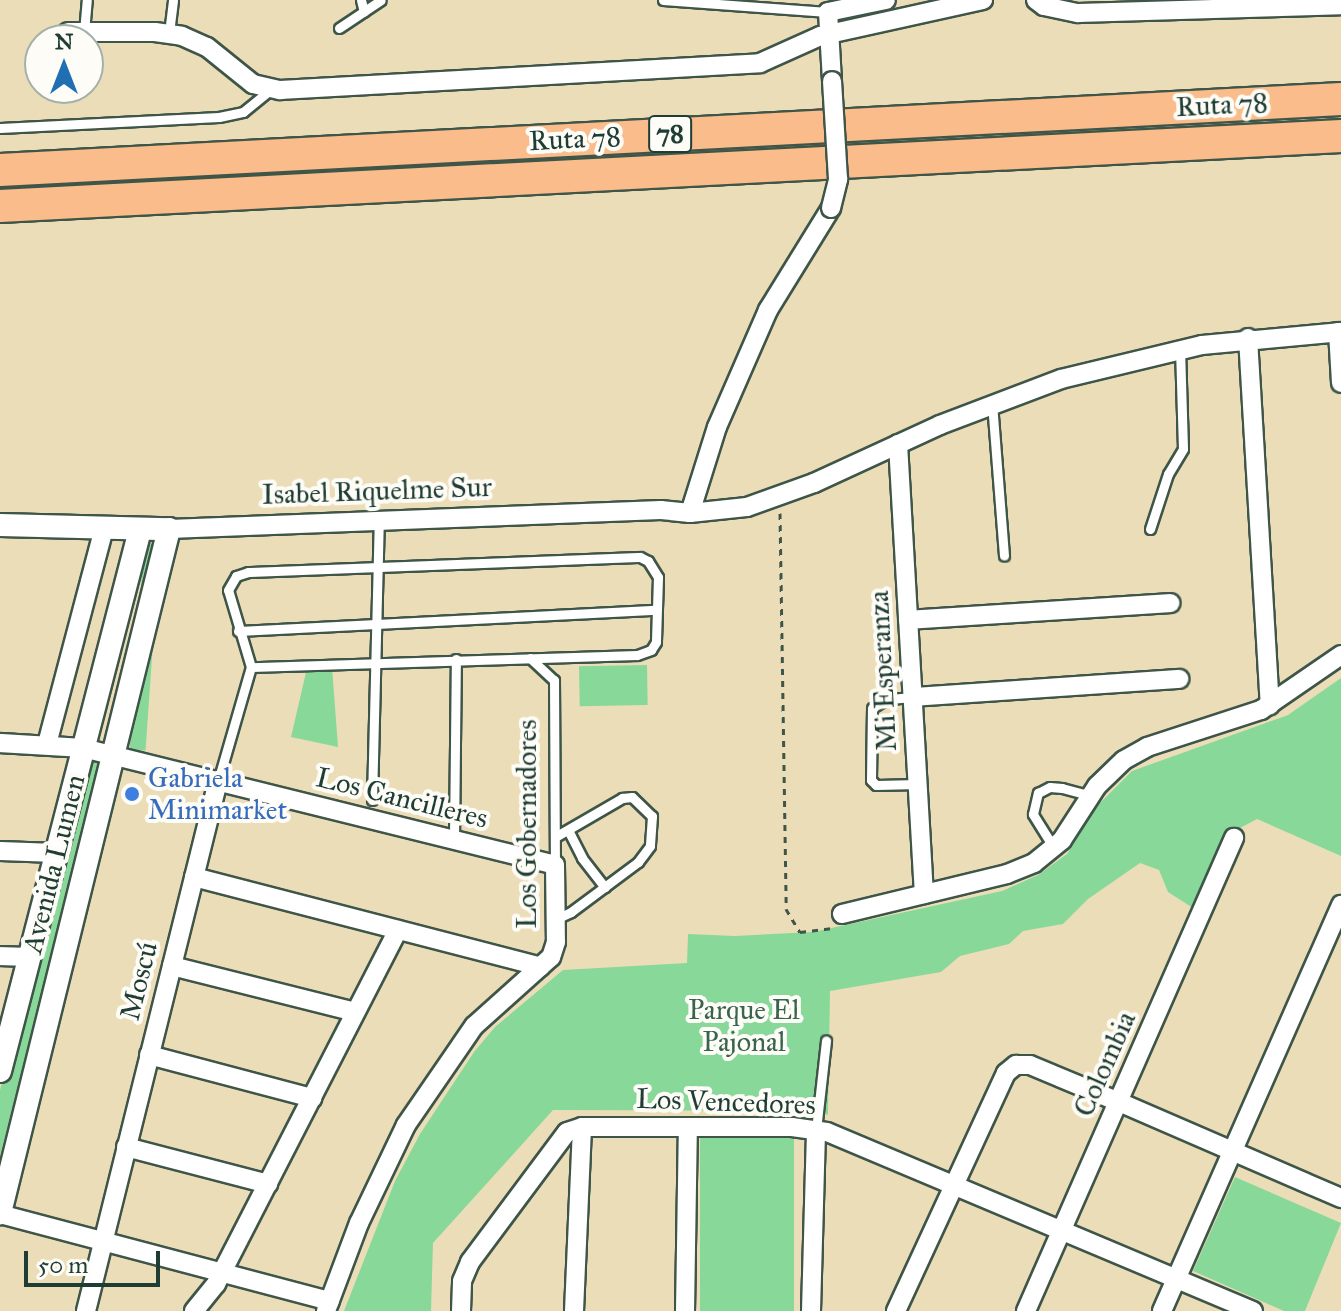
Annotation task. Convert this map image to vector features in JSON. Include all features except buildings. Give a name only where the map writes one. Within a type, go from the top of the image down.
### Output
[{"type":"highway","name":"Ruta 78","points":[[0,170],[1341,99]]},
{"type":"highway","name":"Ruta 78","points":[[0,206],[1341,136]]},
{"type":"street","points":[[690,513],[717,427],[768,310],[831,208],[838,179],[828,12],[886,0]]},
{"type":"street","points":[[104,32],[169,33],[207,47],[246,80],[271,89],[748,65],[773,59],[830,34],[983,0]]},
{"type":"street","points":[[1036,0],[1044,6],[1078,13],[1341,5]]},
{"type":"street","points":[[1340,332],[1341,383]]},
{"type":"street","name":"Isabel Riquelme Sur","points":[[0,525],[140,530],[661,510],[690,513],[756,505],[992,403],[1106,365],[1248,338],[1340,332]]},
{"type":"street","points":[[1248,338],[1270,705]]},
{"type":"street","name":"Mi Esperanza","points":[[898,444],[924,894]]},
{"type":"street","points":[[47,744],[104,529]]},
{"type":"street","name":"Avenida Lumen","points":[[0,1214],[169,529]]},
{"type":"street","name":"Avenida Lumen","points":[[1,1063],[140,530]]},
{"type":"street","points":[[908,620],[1170,603]]},
{"type":"street","points":[[840,921],[924,894],[1007,874],[1054,848],[1070,831],[1091,796],[1113,769],[1135,753],[1228,723],[1270,705],[1341,655]]},
{"type":"street","points":[[913,697],[1179,679]]},
{"type":"street","name":"Los Cancilleres","points":[[0,743],[83,748],[555,865]]},
{"type":"street","name":"Moscú","points":[[86,1311],[218,781]]},
{"type":"street","points":[[371,820],[372,800]]},
{"type":"street","name":"Colombia","points":[[1026,1311],[1234,838]]},
{"type":"street","points":[[0,851],[56,853]]},
{"type":"street","name":"Los Gobernadores","points":[[328,1306],[364,1211],[406,1125],[474,1026],[541,967],[554,950],[555,865]]},
{"type":"street","points":[[194,877],[541,967]]},
{"type":"street","points":[[1162,1311],[1341,905]]},
{"type":"street","points":[[194,1311],[223,1272],[398,930]]},
{"type":"street","points":[[0,956],[29,957]]},
{"type":"street","points":[[172,966],[355,1012]]},
{"type":"street","points":[[149,1055],[312,1098]]},
{"type":"street","points":[[896,1311],[1006,1073],[1016,1065],[1030,1065],[1340,1196]]},
{"type":"street","points":[[461,1311],[462,1281],[470,1262],[563,1136],[582,1127],[574,1311]]},
{"type":"street","name":"Los Vencedores","points":[[582,1127],[816,1130],[1253,1311]]},
{"type":"street","points":[[685,1311],[688,1127]]},
{"type":"street","points":[[811,1311],[816,1130]]},
{"type":"street","points":[[126,1147],[268,1184]]},
{"type":"street","points":[[0,1214],[223,1272],[328,1306]]},
{"type":"lane","points":[[79,24],[87,0]]},
{"type":"lane","points":[[169,33],[173,0]]},
{"type":"lane","points":[[361,0],[364,12]]},
{"type":"lane","points":[[339,28],[381,0]]},
{"type":"lane","points":[[663,0],[828,12]]},
{"type":"lane","points":[[0,128],[219,117],[243,112],[271,89]]},
{"type":"lane","points":[[1150,529],[1168,474],[1183,449],[1180,350]]},
{"type":"lane","points":[[992,403],[1004,556]]},
{"type":"lane","points":[[372,800],[379,522]]},
{"type":"lane","points":[[640,557],[648,561],[658,577],[656,610],[656,642],[651,650],[637,655],[251,667],[228,590],[236,576],[248,572],[640,557]]},
{"type":"lane","points":[[238,631],[656,610]]},
{"type":"lane","name":"Los Gobernadores","points":[[530,658],[554,680],[555,865]]},
{"type":"lane","points":[[454,840],[456,659]]},
{"type":"lane","name":"Moscú","points":[[218,781],[251,667]]},
{"type":"lane","points":[[913,697],[887,699],[872,708],[871,780],[876,785],[918,784]]},
{"type":"lane","points":[[1054,848],[1033,814],[1033,803],[1038,793],[1050,787],[1091,796]]},
{"type":"lane","points":[[555,837],[622,798],[632,797],[652,816],[650,846],[638,862],[556,919]]},
{"type":"lane","points":[[568,830],[582,858],[605,887]]},
{"type":"lane","points":[[816,1130],[826,1041]]},
{"type":"path","points":[[780,497],[786,909],[800,932],[840,921]]},
{"type":"green space","points":[[144,543],[160,544],[146,751],[130,749]]},
{"type":"green space","points":[[647,665],[648,705],[580,706],[579,666]]},
{"type":"green space","points":[[332,667],[338,747],[291,737],[307,668]]},
{"type":"green space","name":"Parque El Pajonal","points":[[1341,678],[1341,856],[1257,819],[1227,835],[1193,908],[1168,892],[1159,870],[1140,863],[1088,899],[1063,924],[1023,931],[1009,944],[960,956],[941,972],[830,991],[828,1115],[815,1111],[553,1110],[433,1243],[431,1311],[344,1311],[395,1181],[420,1134],[474,1052],[495,1027],[563,970],[687,963],[688,934],[735,936],[813,932],[1002,891],[1038,875],[1067,854],[1097,806],[1132,771],[1288,715]]},
{"type":"green space","points":[[86,758],[102,762],[0,1156],[0,1090]]},
{"type":"green space","points":[[700,1133],[794,1133],[794,1311],[700,1311]]},
{"type":"green space","points":[[1235,1177],[1341,1223],[1305,1311],[1284,1311],[1193,1271]]},
{"type":"place","name":"Gabriela Minimarket","points":[[132,794]]}]
